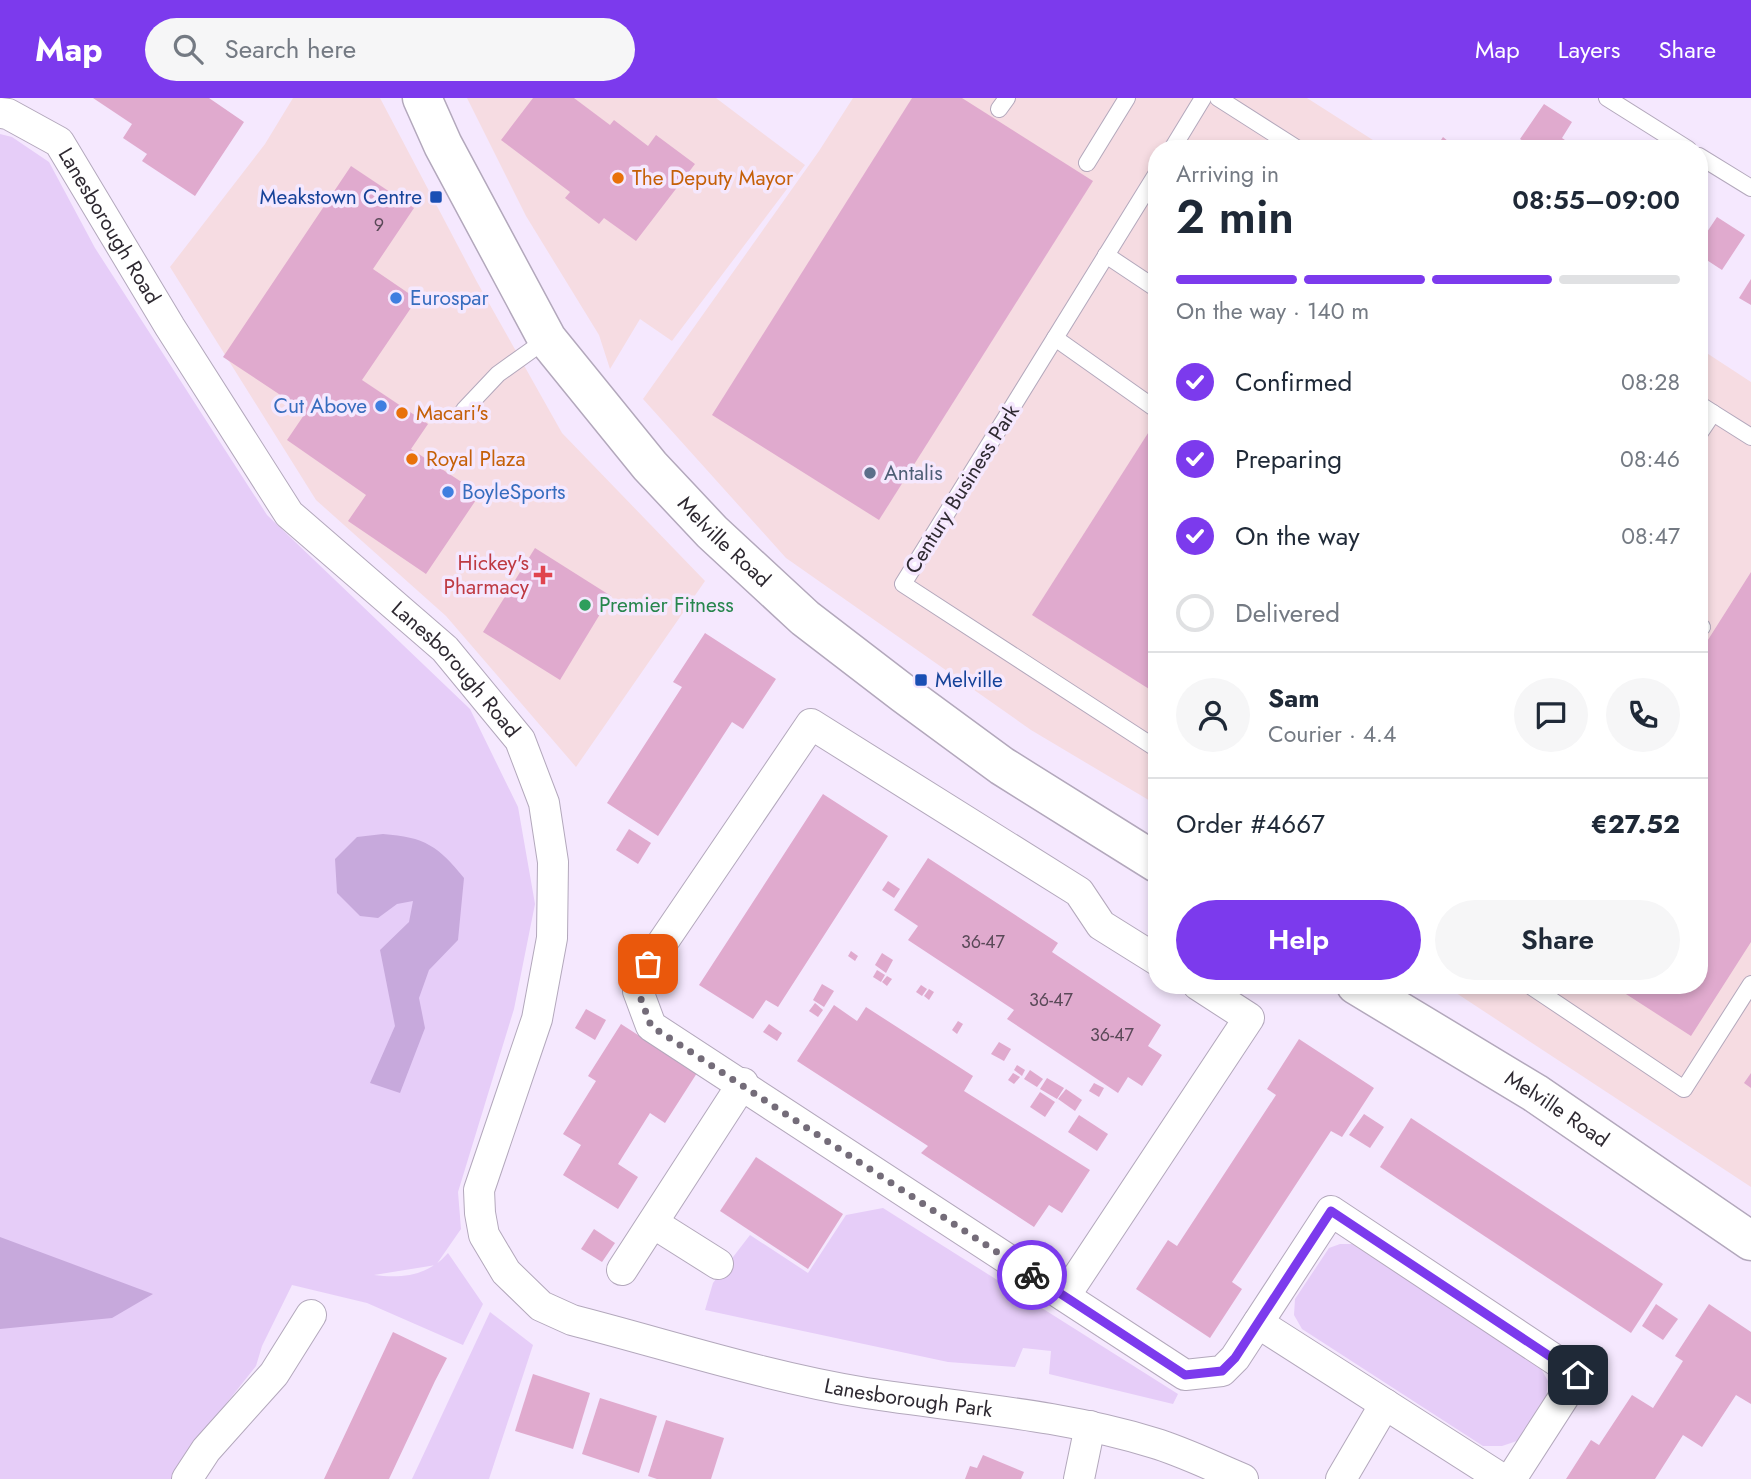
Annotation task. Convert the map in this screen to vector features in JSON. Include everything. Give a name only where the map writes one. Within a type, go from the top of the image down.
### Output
[{"type":"street","name":"Melville Road","points":[[422,98],[443,145],[547,339],[668,485],[712,533],[805,618],[1002,766],[1148,857]]},
{"type":"street","name":"Lanesborough Road","points":[[0,113],[8,114],[59,142],[170,327],[289,514],[444,649],[520,740],[544,803],[553,862],[552,938],[537,1019],[479,1190],[480,1213],[484,1236],[506,1272],[541,1306],[572,1320]]},
{"type":"street","points":[[1148,954],[1101,925],[1079,892],[811,724],[648,964],[638,991],[651,1026],[743,1083],[1185,1375],[1222,1371],[1235,1358],[1331,1211],[1578,1375],[1511,1479]]},
{"type":"street","points":[[1065,1296],[1249,1018],[1212,994]]},
{"type":"street","name":"Melville Road","points":[[1371,994],[1535,1093],[1751,1241]]},
{"type":"street","points":[[622,1270],[743,1083]]},
{"type":"street","points":[[653,1223],[718,1264]]},
{"type":"street","points":[[187,1479],[206,1450],[274,1374],[310,1315]]},
{"type":"street","name":"Lanesborough Park","points":[[572,1320],[813,1383],[866,1393],[988,1407],[1090,1426],[1156,1443],[1243,1479]]},
{"type":"street","points":[[1258,1323],[1502,1479]]},
{"type":"street","points":[[1340,1479],[1385,1404]]},
{"type":"street","points":[[1079,1479],[1090,1426]]},
{"type":"lane","points":[[1087,163],[1127,98]]},
{"type":"lane","points":[[1177,140],[1203,98]]},
{"type":"lane","points":[[1218,98],[1284,140]]},
{"type":"lane","points":[[1607,98],[1674,140]]},
{"type":"lane","points":[[1708,162],[1751,188]]},
{"type":"lane","name":"Century Business Park","points":[[1148,187],[904,584],[1148,743]]},
{"type":"lane","points":[[1106,255],[1148,283]]},
{"type":"lane","points":[[1055,338],[1148,404]]},
{"type":"lane","points":[[464,410],[498,374],[547,339]]},
{"type":"lane","points":[[1708,409],[1751,437]]},
{"type":"lane","points":[[1542,994],[1684,1089],[1751,984]]},
{"type":"shaded area","points":[[293,98],[380,98],[477,282],[562,433],[705,581],[576,767],[446,616],[316,500],[170,267],[265,144]]},
{"type":"shaded area","points":[[467,98],[716,98],[805,165],[672,341],[640,319],[610,369],[599,335],[526,216]]},
{"type":"shaded area","points":[[853,98],[1307,98],[1373,140],[1148,140],[1148,800],[1031,730],[786,558],[643,399],[819,151]]},
{"type":"shaded area","points":[[0,134],[12,137],[49,162],[95,248],[267,515],[470,709],[518,807],[535,904],[514,1009],[458,1192],[461,1229],[438,1262],[448,1253],[483,1304],[463,1345],[367,1303],[292,1285],[262,1346],[256,1366],[183,1458],[172,1479],[0,1479]],"holes":[[[434,1265],[405,1276],[374,1275]]]},
{"type":"shaded area","points":[[1708,354],[1751,382],[1751,1187],[1458,994],[1708,994]]},
{"type":"shaded area","points":[[383,834],[410,838],[430,845],[464,878],[458,940],[429,970],[419,998],[425,1028],[400,1093],[370,1083],[395,1026],[380,950],[409,922],[413,901],[397,904],[378,918],[360,916],[337,893],[335,859],[357,837]]},
{"type":"shaded area","points":[[883,1208],[1178,1394],[1173,1404],[1049,1374],[1051,1351],[1023,1348],[1015,1367],[948,1362],[705,1310],[713,1283],[750,1235],[808,1273],[846,1215]]},
{"type":"shaded area","points":[[0,1237],[153,1294],[112,1318],[0,1329]]},
{"type":"shaded area","points":[[1352,1244],[1539,1365],[1548,1381],[1546,1399],[1520,1440],[1502,1446],[1483,1446],[1302,1329],[1294,1315],[1295,1299],[1329,1248]]},
{"type":"shaded area","points":[[490,1312],[533,1345],[489,1479],[412,1479]]},
{"type":"building","points":[[93,98],[209,98],[244,122],[195,196],[142,161],[147,154],[123,138],[132,124]]},
{"type":"building","name":"The Deputy Mayor","points":[[533,98],[574,98],[610,125],[614,120],[648,146],[656,135],[695,164],[636,241],[604,218],[599,224],[565,198],[570,192],[501,140]]},
{"type":"building","points":[[912,98],[962,98],[1093,181],[879,520],[712,415]]},
{"type":"building","points":[[1544,104],[1572,122],[1562,138],[1565,140],[1520,139]]},
{"type":"building","points":[[351,166],[414,208],[373,269],[417,299],[362,380],[428,424],[411,449],[480,494],[426,574],[348,521],[366,495],[287,440],[306,412],[223,357]]},
{"type":"building","points":[[1717,217],[1745,235],[1722,270],[1708,261],[1708,230]]},
{"type":"building","points":[[1751,279],[1751,305],[1739,298]]},
{"type":"building","points":[[1148,433],[1148,688],[1032,615]]},
{"type":"building","points":[[535,548],[611,596],[560,680],[483,632]]},
{"type":"building","points":[[1751,572],[1751,942],[1691,1036],[1626,994],[1708,994],[1708,640]]},
{"type":"building","points":[[705,633],[776,679],[743,729],[732,722],[658,836],[607,803],[682,687],[673,682]]},
{"type":"building","points":[[823,794],[888,836],[778,1007],[766,1000],[753,1019],[699,985]]},
{"type":"building","points":[[629,829],[651,843],[638,864],[616,850]]},
{"type":"building","points":[[928,858],[1058,943],[1052,952],[1161,1025],[1148,1046],[1162,1055],[1142,1086],[1128,1077],[1118,1093],[1007,1019],[1014,1010],[908,940],[918,926],[894,910]]},
{"type":"building","points":[[888,881],[900,889],[894,898],[882,890]]},
{"type":"building","points":[[851,951],[858,956],[855,961],[848,956]]},
{"type":"building","points":[[882,953],[893,960],[886,973],[875,965]]},
{"type":"building","points":[[877,970],[885,975],[881,982],[873,977]]},
{"type":"building","points":[[887,976],[892,979],[887,986],[882,982]]},
{"type":"building","points":[[822,984],[834,991],[824,1007],[813,1000]]},
{"type":"building","points":[[921,985],[927,989],[922,996],[916,992]]},
{"type":"building","points":[[929,989],[934,992],[929,1000],[924,996]]},
{"type":"building","points":[[815,1003],[823,1010],[818,1017],[809,1011]]},
{"type":"building","points":[[834,1005],[857,1021],[866,1007],[973,1076],[964,1091],[1090,1170],[1062,1213],[1049,1205],[1034,1227],[921,1153],[928,1146],[797,1061]]},
{"type":"building","points":[[586,1009],[606,1020],[595,1040],[575,1028]]},
{"type":"building","points":[[958,1021],[963,1024],[957,1034],[952,1030]]},
{"type":"building","points":[[621,1024],[697,1073],[665,1123],[650,1113],[618,1164],[638,1177],[618,1209],[563,1175],[581,1145],[563,1134],[596,1081],[588,1076]]},
{"type":"building","points":[[769,1024],[782,1033],[777,1041],[763,1032]]},
{"type":"building","points":[[1299,1039],[1374,1088],[1342,1137],[1331,1131],[1232,1282],[1242,1289],[1210,1338],[1136,1289],[1168,1240],[1177,1246],[1276,1095],[1267,1089]]},
{"type":"building","points":[[999,1042],[1011,1049],[1004,1061],[991,1054]]},
{"type":"building","points":[[1017,1065],[1025,1070],[1022,1076],[1014,1070]]},
{"type":"building","points":[[1030,1070],[1043,1079],[1037,1087],[1024,1079]]},
{"type":"building","points":[[1013,1073],[1020,1077],[1014,1084],[1008,1080]]},
{"type":"building","points":[[1751,1073],[1751,1088],[1744,1083]]},
{"type":"building","points":[[1047,1078],[1064,1088],[1057,1099],[1040,1089]]},
{"type":"building","points":[[1094,1083],[1104,1088],[1099,1097],[1089,1091]]},
{"type":"building","points":[[1066,1089],[1082,1100],[1075,1111],[1058,1099]]},
{"type":"building","points":[[1040,1092],[1055,1102],[1045,1117],[1030,1107]]},
{"type":"building","points":[[1364,1114],[1384,1127],[1370,1148],[1349,1135]]},
{"type":"building","points":[[1079,1115],[1108,1134],[1097,1151],[1068,1132]]},
{"type":"building","points":[[1411,1118],[1663,1284],[1631,1333],[1380,1167]]},
{"type":"building","points":[[756,1157],[843,1214],[808,1269],[720,1211]]},
{"type":"building","points":[[594,1229],[615,1243],[602,1262],[581,1249]]},
{"type":"building","points":[[1656,1304],[1678,1319],[1663,1340],[1642,1326]]},
{"type":"building","points":[[1709,1304],[1751,1332],[1751,1404],[1736,1395],[1702,1447],[1683,1435],[1655,1479],[1566,1479],[1591,1440],[1599,1445],[1632,1395],[1653,1408],[1683,1361],[1675,1356]]},
{"type":"building","points":[[393,1332],[447,1358],[389,1479],[324,1479]]},
{"type":"building","points":[[533,1374],[590,1393],[573,1449],[515,1431]]},
{"type":"building","points":[[600,1398],[657,1416],[639,1473],[582,1454]]},
{"type":"building","points":[[666,1420],[724,1438],[711,1479],[657,1479],[648,1476]]},
{"type":"building","points":[[983,1455],[1024,1472],[1021,1479],[965,1479],[970,1466],[977,1468]]},
{"type":"way so far","points":[[648,964],[638,991],[651,1026],[780,1107],[1032,1275]]},
{"type":"place","name":"The Deputy Mayor","points":[[618,178]]},
{"type":"place","name":"Meakstown Centre","points":[[436,197]]},
{"type":"place","name":"Eurospar","points":[[396,298]]},
{"type":"place","name":"Cut Above","points":[[381,406]]},
{"type":"place","name":"Macari's","points":[[402,413]]},
{"type":"place","name":"Royal Plaza","points":[[412,459]]},
{"type":"place","name":"Antalis","points":[[870,473]]},
{"type":"place","name":"BoyleSports","points":[[448,492]]},
{"type":"place","name":"Hickey's Pharmacy","points":[[543,575]]},
{"type":"place","name":"Premier Fitness","points":[[585,605]]},
{"type":"place","name":"Melville","points":[[921,680]]},
{"type":"route","points":[[1032,1275],[1185,1375],[1222,1371],[1235,1358],[1331,1211],[1578,1375]]}]
